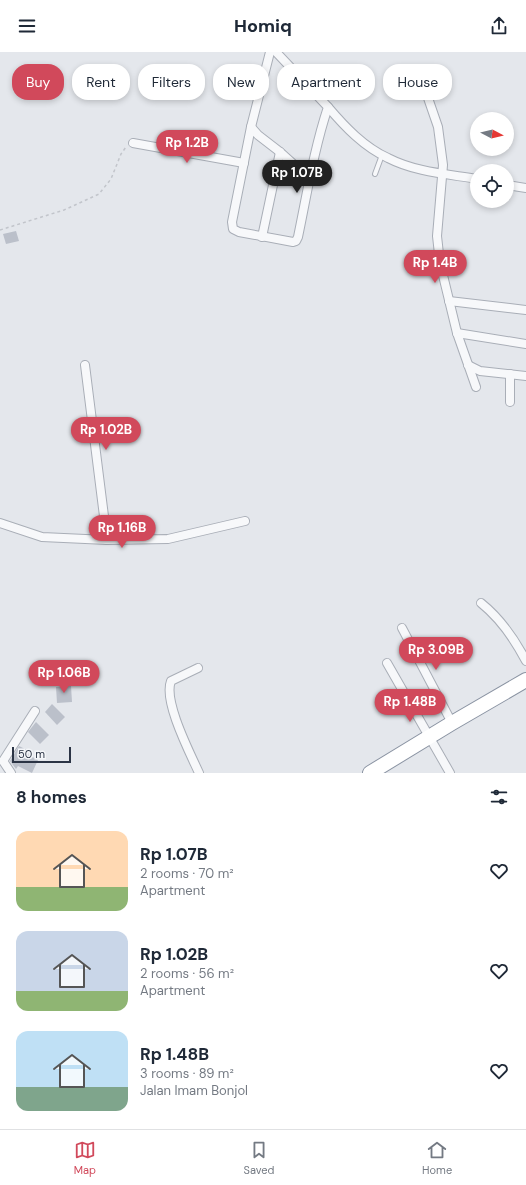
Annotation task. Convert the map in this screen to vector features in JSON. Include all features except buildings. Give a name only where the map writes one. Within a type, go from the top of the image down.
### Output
[{"type":"highway","points":[[370,773],[526,680]]},
{"type":"street","points":[[270,52],[233,216],[233,229],[235,231],[262,237],[296,241],[317,144],[328,107]]},
{"type":"street","points":[[276,52],[328,107],[348,131],[382,155],[405,165],[470,179]]},
{"type":"street","points":[[429,100],[438,127],[443,165],[437,236],[440,263],[449,302],[476,387]]},
{"type":"street","points":[[252,127],[258,135],[280,152],[310,179]]},
{"type":"street","points":[[133,143],[244,163]]},
{"type":"street","points":[[262,237],[280,152]]},
{"type":"street","points":[[514,186],[526,188]]},
{"type":"street","points":[[449,302],[526,310]]},
{"type":"street","points":[[458,333],[526,344]]},
{"type":"street","points":[[84,365],[107,540]]},
{"type":"street","points":[[468,365],[480,371],[526,376]]},
{"type":"street","points":[[510,374],[510,402]]},
{"type":"street","points":[[0,523],[42,537],[107,540],[168,539],[245,521]]},
{"type":"street","points":[[481,603],[504,625],[515,640],[526,661]]},
{"type":"street","points":[[402,628],[452,723]]},
{"type":"street","points":[[387,663],[450,773]]},
{"type":"street","points":[[198,668],[171,681],[169,692],[181,734],[199,773]]},
{"type":"street","points":[[11,773],[1,759],[35,711]]},
{"type":"lane","points":[[375,174],[382,155]]},
{"type":"path","points":[[0,230],[64,210],[99,194],[111,179],[121,154],[133,143]]}]
